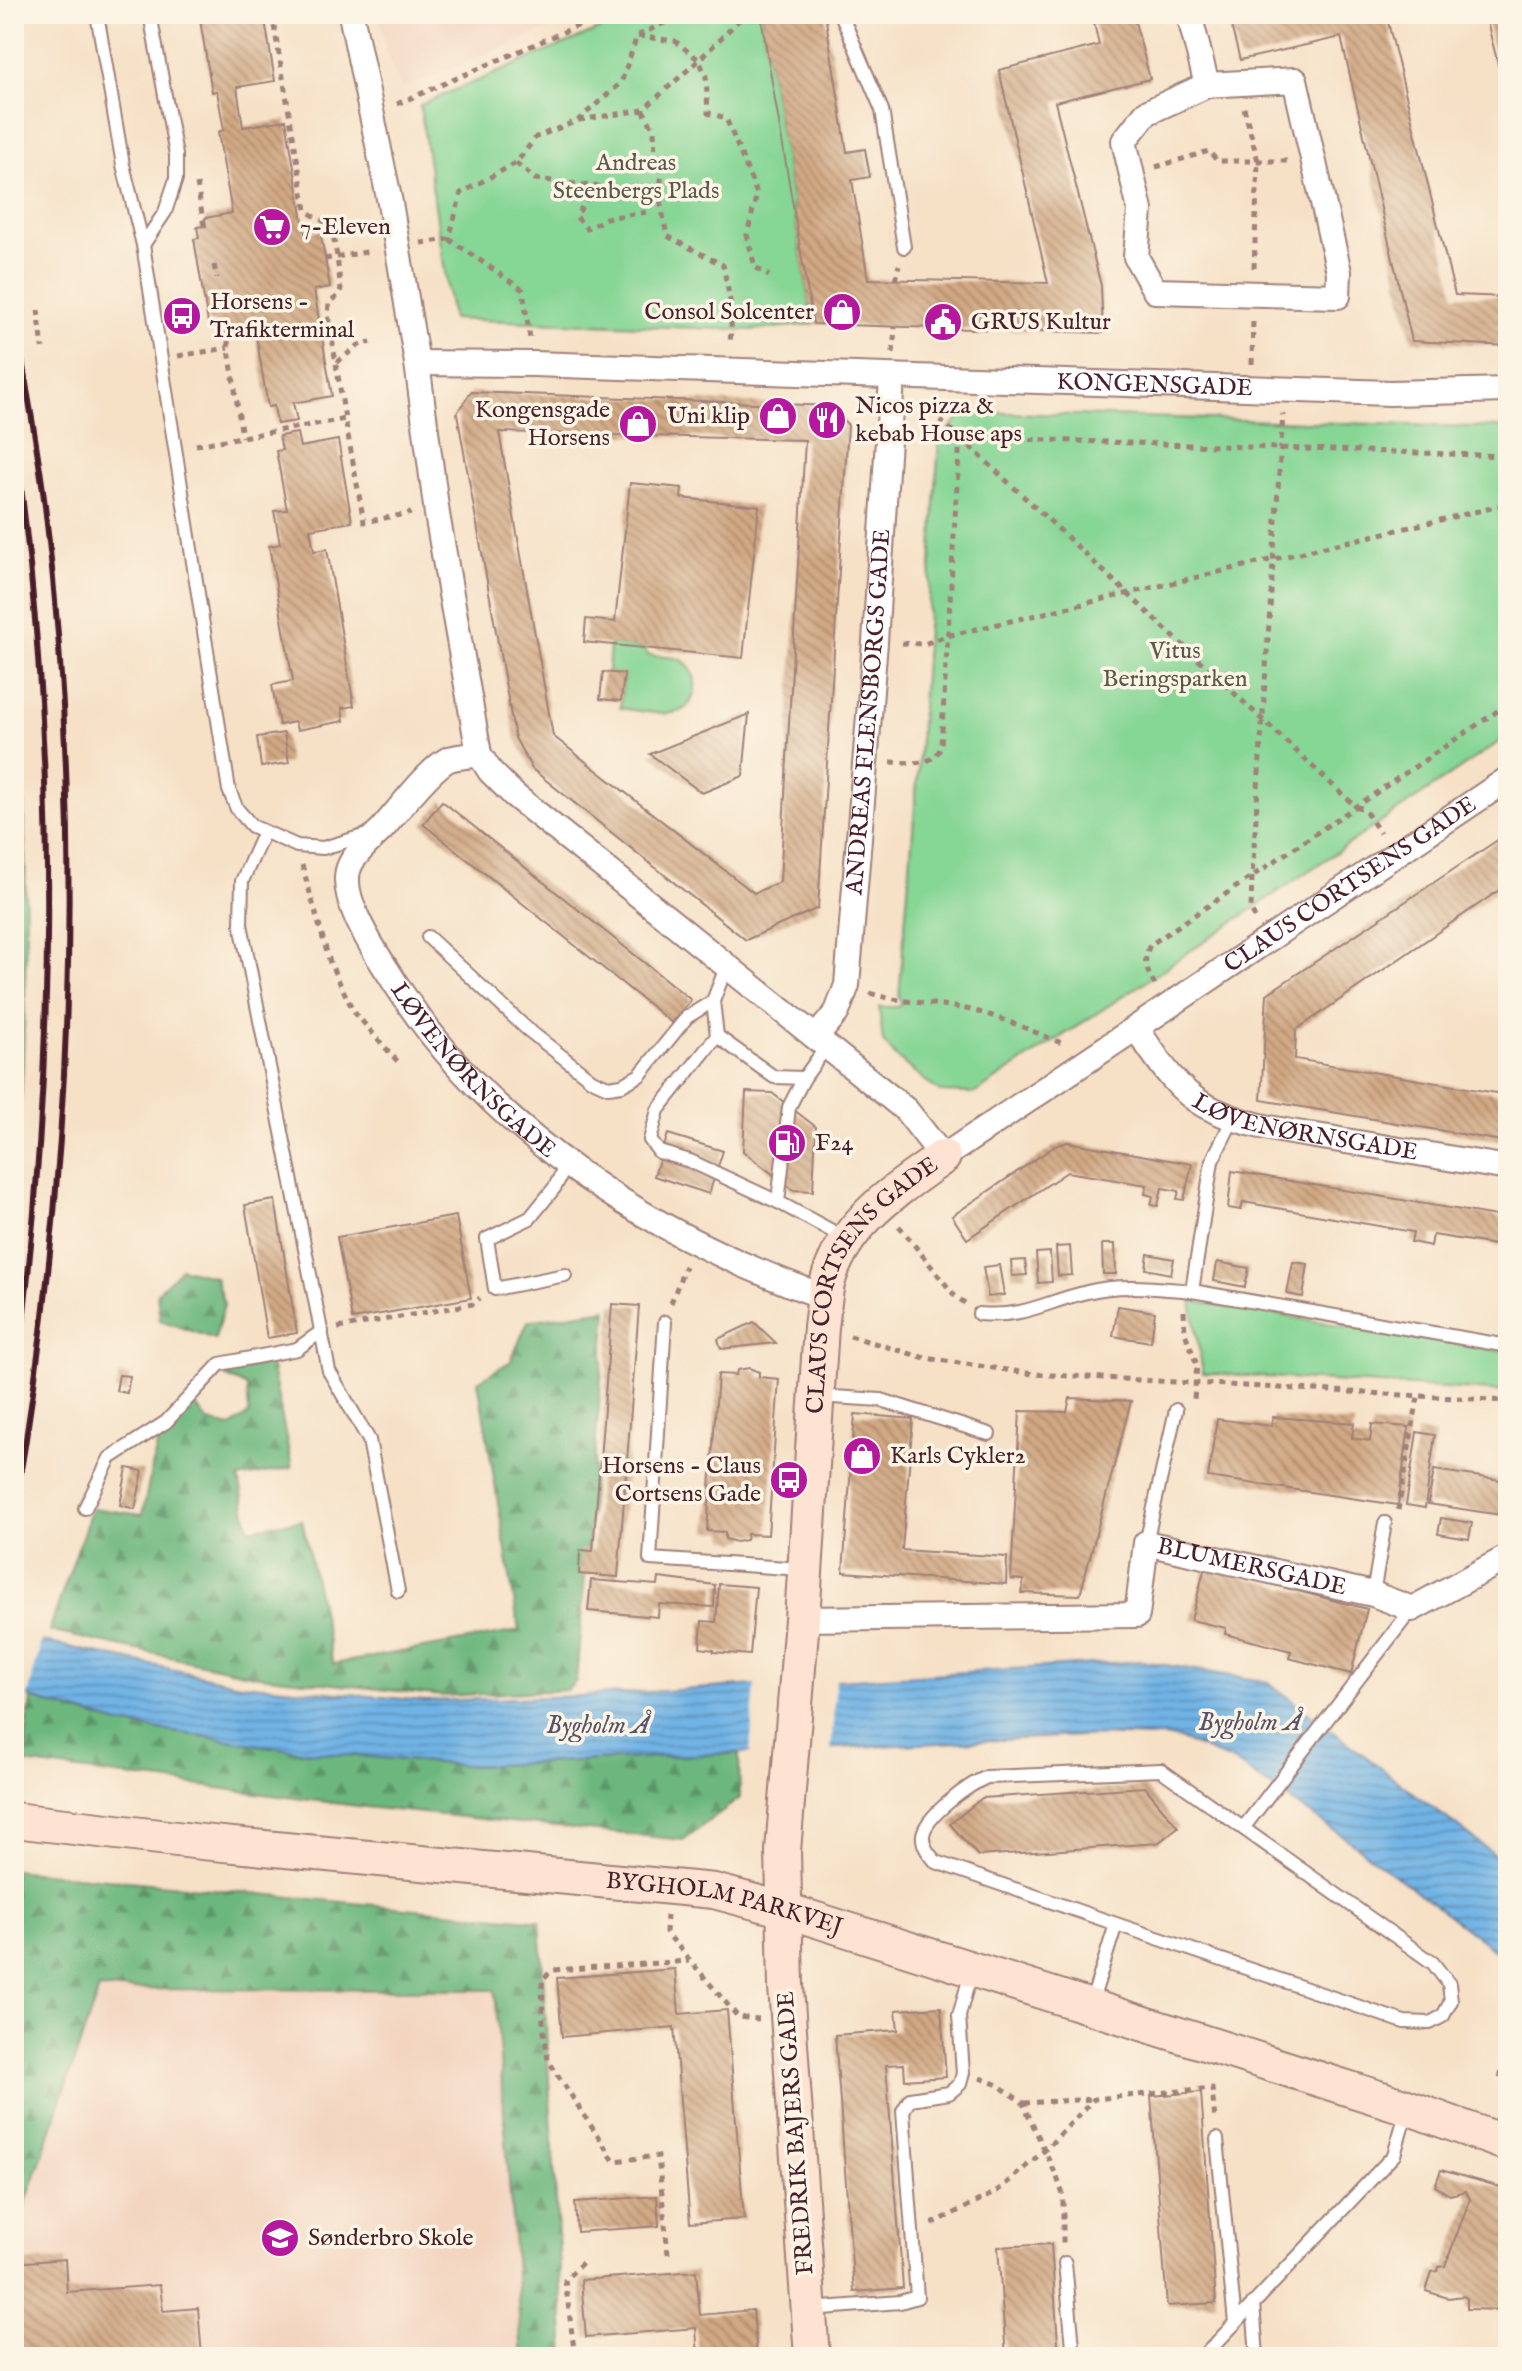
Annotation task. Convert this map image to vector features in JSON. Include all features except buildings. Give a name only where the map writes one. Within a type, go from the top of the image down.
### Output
[{"type":"street","points":[[351,14],[397,247],[417,363],[436,508],[479,754],[490,771],[514,795],[906,1110],[943,1157]]},
{"type":"street","points":[[1189,14],[1207,85]]},
{"type":"street","points":[[1295,80],[1339,272],[1338,296],[1155,291],[1136,257],[1140,210],[1124,141],[1146,113],[1207,85],[1238,84],[1295,80]]},
{"type":"street","name":"KONGENSGADE","points":[[417,363],[533,364],[1390,393],[1508,390]]},
{"type":"street","name":"ANDREAS FLENSBORGS GADE","points":[[822,1041],[847,985],[875,642],[892,378]]},
{"type":"street","name":"LØVENØRNSGADE","points":[[479,754],[448,760],[431,774],[350,864],[345,885],[368,939],[400,992],[444,1052],[482,1094],[566,1165],[685,1238],[787,1284],[823,1312]]},
{"type":"street","name":"CLAUS CORTSENS GADE","points":[[785,1910],[783,1851],[788,1768],[802,1619],[823,1312],[836,1257],[847,1239],[880,1202],[943,1157],[1508,779]]},
{"type":"street","name":"LØVENØRNSGADE","points":[[1136,1028],[1185,1091],[1233,1119],[1508,1168]]},
{"type":"street","name":"BLUMERSGADE","points":[[802,1619],[1137,1615],[1146,1543],[1373,1594],[1412,1609]]},
{"type":"street","points":[[1412,1609],[1508,1557]]},
{"type":"street","name":"BYGHOLM PARKVEJ","points":[[17,1821],[714,1891],[785,1910],[1407,2107],[1508,2144]]},
{"type":"street","name":"FREDRIK BAJERS GADE","points":[[785,1910],[788,2019],[812,2357]]},
{"type":"street","name":"BYGHOLM PARKVEJ","points":[[1407,2107],[1508,2125]]},
{"type":"lane","points":[[97,14],[123,165],[143,245],[225,774],[237,809],[252,826],[297,846],[323,848],[380,831]]},
{"type":"lane","points":[[143,245],[165,212],[176,179],[176,155],[150,14]]},
{"type":"lane","points":[[841,14],[882,110],[904,247]]},
{"type":"lane","points":[[264,832],[242,881],[241,924],[329,1371],[369,1440],[398,1591]]},
{"type":"lane","points":[[428,937],[527,1029],[592,1080],[608,1087],[622,1085],[640,1075],[687,1017],[713,1001]]},
{"type":"lane","points":[[727,965],[713,1001],[717,1036],[658,1110],[650,1140],[659,1152],[690,1161],[778,1202],[847,1239]]},
{"type":"lane","points":[[717,1036],[774,1077],[804,1078]]},
{"type":"lane","points":[[778,1202],[789,1107],[822,1041]]},
{"type":"lane","points":[[1192,1291],[1212,1161],[1233,1119]]},
{"type":"lane","points":[[565,1275],[495,1289],[487,1239],[530,1218],[555,1187],[566,1165]]},
{"type":"lane","points":[[979,1314],[1005,1316],[1101,1290],[1140,1286],[1192,1291],[1508,1346]]},
{"type":"lane","points":[[665,1322],[650,1559],[805,1569]]},
{"type":"lane","points":[[85,1508],[110,1458],[166,1422],[220,1364],[297,1349],[322,1331]]},
{"type":"lane","points":[[816,1396],[881,1400],[989,1434]]},
{"type":"lane","points":[[1146,1543],[1176,1410]]},
{"type":"lane","points":[[1373,1594],[1385,1523]]},
{"type":"lane","points":[[1244,1827],[1412,1609]]},
{"type":"lane","points":[[1161,1770],[1433,1963],[1449,1984],[1451,2001],[1443,2016],[1430,2023],[1404,2022],[1116,1924],[936,1862],[926,1851],[923,1837],[926,1824],[969,1785],[987,1777],[1161,1770]]},
{"type":"lane","points":[[1090,2007],[1116,1924]]},
{"type":"lane","points":[[808,2309],[900,2302],[917,2297],[903,2111],[910,2099],[949,2093],[960,2084],[963,2073],[959,2016],[972,1969]]},
{"type":"lane","points":[[1203,2357],[1394,2155],[1407,2107]]},
{"type":"lane","points":[[1217,2139],[1235,2323]]},
{"type":"lane","points":[[1065,2263],[1074,2357]]},
{"type":"lane","points":[[1253,2303],[1257,2357]]},
{"type":"path","points":[[272,14],[306,210],[314,218],[325,222],[331,230],[336,257],[341,289],[329,303],[328,314],[364,522],[436,508]]},
{"type":"path","points":[[372,114],[605,14]]},
{"type":"path","points":[[577,121],[621,83],[637,36],[683,14]]},
{"type":"path","points":[[449,239],[461,193],[516,163],[536,137],[577,121],[643,110],[739,20],[753,14]]},
{"type":"path","points":[[637,36],[675,41],[699,60],[706,76],[708,113],[726,118],[757,194],[747,235],[755,267],[769,276]]},
{"type":"path","points":[[1238,84],[1258,161],[1251,389]]},
{"type":"path","points":[[643,110],[654,130],[655,157],[662,173],[659,194],[667,236],[723,265],[732,313]]},
{"type":"path","points":[[1132,175],[1209,151],[1217,161],[1313,158]]},
{"type":"path","points":[[516,163],[535,179],[659,194]]},
{"type":"path","points":[[595,187],[576,216],[587,229],[606,218],[647,212]]},
{"type":"path","points":[[325,259],[449,239],[523,290],[533,364]]},
{"type":"path","points":[[214,265],[217,278]]},
{"type":"path","points":[[38,310],[43,348]]},
{"type":"path","points":[[226,329],[242,437]]},
{"type":"path","points":[[336,362],[359,345],[371,342]]},
{"type":"path","points":[[161,359],[228,348]]},
{"type":"path","points":[[1270,939],[1251,910],[1284,389]]},
{"type":"path","points":[[889,404],[924,405],[960,437],[1355,806],[1364,809],[1395,855]]},
{"type":"path","points":[[176,448],[345,419]]},
{"type":"path","points":[[960,437],[1508,456]]},
{"type":"path","points":[[866,761],[923,762],[938,754],[960,437]]},
{"type":"path","points":[[875,642],[924,644],[947,636],[1508,504]]},
{"type":"path","points":[[1168,1006],[1146,970],[1144,956],[1150,945],[1508,704]]},
{"type":"path","points":[[297,846],[330,963],[354,1012],[398,1062]]},
{"type":"path","points":[[847,985],[894,1001],[969,1009],[1009,1022],[1068,1046],[1081,1065]]},
{"type":"path","points":[[880,1202],[955,1296],[979,1314]]},
{"type":"path","points":[[665,1322],[685,1266]]},
{"type":"path","points":[[322,1331],[473,1304],[495,1289]]},
{"type":"path","points":[[1176,1410],[1193,1407],[1197,1365],[1185,1333],[1184,1313],[1192,1291]]},
{"type":"path","points":[[823,1312],[925,1358],[977,1367],[1069,1377],[1508,1401]]},
{"type":"path","points":[[1385,1523],[1397,1519],[1418,1397]]},
{"type":"path","points":[[669,1887],[666,1932],[738,2017],[747,2020],[788,2019]]},
{"type":"path","points":[[668,2254],[658,2156],[614,2161],[548,2060],[543,2025],[542,1979],[554,1970],[689,1961]]},
{"type":"path","points":[[963,2073],[998,2085],[1023,2103],[1063,2195],[1065,2263]]},
{"type":"path","points":[[1023,2103],[1212,2088],[1217,2139]]},
{"type":"path","points":[[912,2228],[926,2227],[996,2192],[1045,2150],[1094,2099]]},
{"type":"path","points":[[575,2357],[565,2280],[586,2259]]},
{"type":"shaded area","points":[[379,14],[585,14],[401,89],[386,52]]},
{"type":"shaded area","name":"Sønderbro Skole","points":[[76,1951],[524,1963],[554,2357],[14,2357],[14,2118]]},
{"type":"green space","name":"Andreas Steenbergs Plads","points":[[636,14],[775,14],[761,17],[813,324],[752,330],[452,319],[420,105]]},
{"type":"green space","name":"Vitus Beringsparken","points":[[963,414],[1508,428],[1508,736],[975,1093],[940,1092],[897,1058],[883,1041],[879,1007],[898,1007],[901,1004],[899,997],[918,770],[939,440]]},
{"type":"green space","points":[[610,644],[643,648],[648,655],[675,658],[686,663],[695,683],[695,691],[688,705],[682,710],[668,713],[620,708],[624,675],[608,673]]},
{"type":"green space","points":[[14,648],[25,872],[21,1097],[14,1097]]},
{"type":"green space","points":[[181,1268],[215,1277],[224,1304],[215,1339],[160,1320],[157,1293]]},
{"type":"green space","points":[[1191,1301],[1508,1352],[1508,1392],[1203,1373]]},
{"type":"green space","points":[[607,1309],[576,1681],[567,1690],[444,1696],[258,1676],[49,1631],[92,1508],[142,1515],[158,1440],[193,1402],[208,1422],[231,1427],[249,1414],[247,1387],[225,1376],[230,1369],[271,1363],[292,1468],[239,1478],[249,1529],[302,1520],[333,1664],[519,1631],[478,1381],[511,1361],[528,1321]]},
{"type":"green space","points":[[31,1698],[120,1724],[301,1751],[474,1766],[739,1753],[740,1798],[683,1840],[365,1807],[23,1763]]},
{"type":"green space","points":[[14,1870],[540,1921],[565,2357],[522,2357],[495,1990],[99,1989],[14,2238]]},
{"type":"water","name":"Bygholm Å","points":[[14,1628],[40,1641],[240,1684],[425,1701],[584,1696],[1141,1661],[1268,1682],[1508,1865],[1508,1960],[1348,1840],[1233,1761],[1177,1738],[1100,1735],[474,1766],[301,1751],[120,1724],[14,1693]]},
{"type":"pier","points":[[14,1624],[42,1637],[27,1701],[14,1698]]},
{"type":"pier","points":[[836,1676],[831,1752],[750,1756],[755,1681]]},
{"type":"railway","points":[[14,315],[42,482],[58,632],[66,758],[69,884],[67,1010],[49,1262],[34,1387],[14,1512]]},
{"type":"railway","points":[[14,435],[29,555],[39,675],[46,794],[47,914],[39,1154],[14,1394]]},
{"type":"place","name":"7-Eleven","points":[[272,227]]},
{"type":"place","name":"Consol Solcenter","points":[[842,312]]},
{"type":"place","name":"Horsens - Trafikterminal","points":[[182,316]]},
{"type":"place","name":"GRUS Kultur","points":[[943,322]]},
{"type":"place","name":"Uni klip","points":[[778,416]]},
{"type":"place","name":"Nicos pizza & kebab House aps","points":[[827,420]]},
{"type":"place","name":"Kongensgade Horsens","points":[[638,424]]},
{"type":"place","name":"F24","points":[[787,1143]]},
{"type":"place","name":"Karls Cykler2","points":[[862,1456]]},
{"type":"place","name":"Horsens - Claus Cortsens Gade","points":[[789,1480]]},
{"type":"place","name":"Sønderbro Skole","points":[[280,2238]]}]
